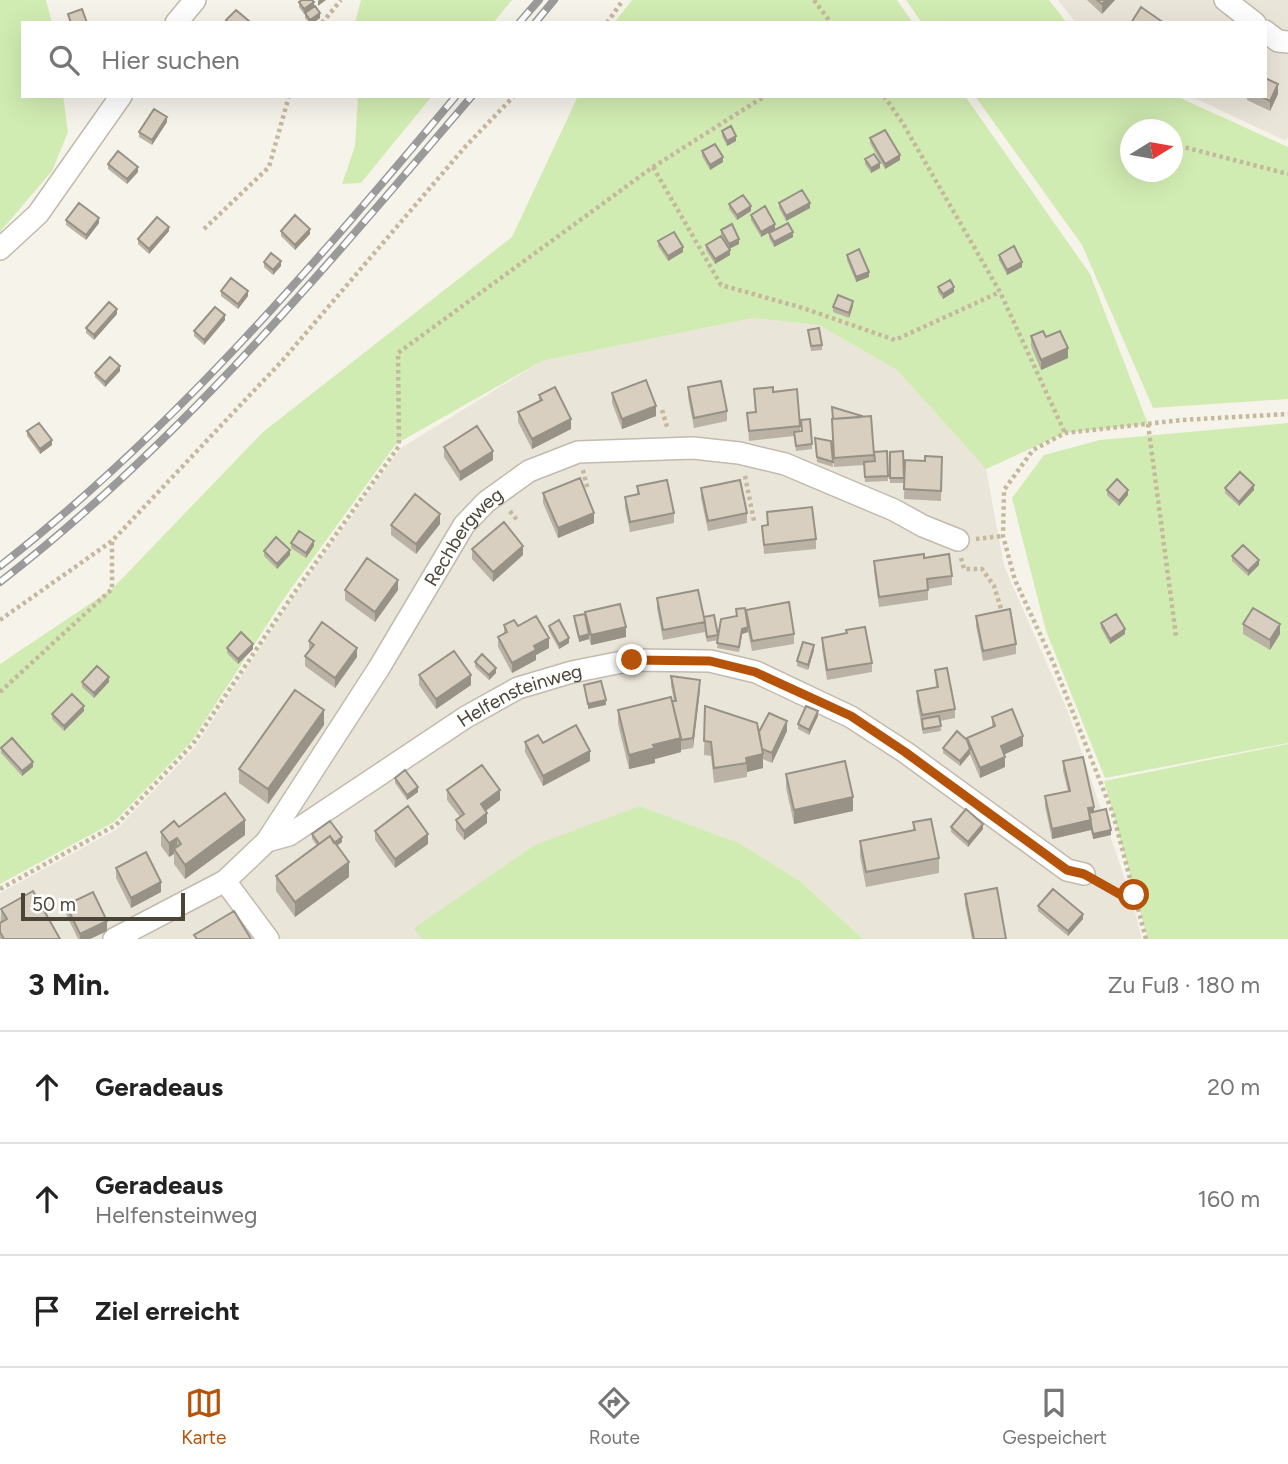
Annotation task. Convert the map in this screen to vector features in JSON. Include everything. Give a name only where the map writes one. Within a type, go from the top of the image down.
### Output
[{"type":"street","points":[[178,21],[195,0]]},
{"type":"street","points":[[1225,0],[1252,21]]},
{"type":"street","points":[[1267,31],[1279,40],[1288,42]]},
{"type":"street","points":[[0,249],[38,214],[120,98]]},
{"type":"street","name":"Rechbergweg","points":[[114,939],[225,881],[267,841],[379,667],[464,525],[496,493],[529,471],[578,452],[693,448],[744,454],[785,464],[958,540]]},
{"type":"street","name":"Helfensteinweg","points":[[267,841],[289,835],[466,717],[519,688],[572,672],[632,660],[710,661],[755,672],[851,716],[1067,870],[1084,874]]},
{"type":"street","points":[[225,881],[268,939]]},
{"type":"path","points":[[324,21],[341,0]]},
{"type":"path","points":[[608,21],[624,0]]},
{"type":"path","points":[[814,0],[830,21]]},
{"type":"path","points":[[204,229],[269,167],[288,98]]},
{"type":"path","points":[[0,620],[112,541],[282,361],[465,148],[512,98]]},
{"type":"path","points":[[0,889],[116,824],[193,744],[292,596],[399,446],[398,353],[653,167],[762,98]]},
{"type":"path","points":[[885,98],[1000,292],[1065,433]]},
{"type":"path","points":[[1183,147],[1288,174]]},
{"type":"path","points":[[653,167],[721,285],[803,308],[895,340],[1000,292]]},
{"type":"path","points":[[1146,939],[1113,814],[1053,662],[1016,580],[1003,536],[1004,490],[1033,450],[1065,433],[1288,414]]},
{"type":"path","points":[[1148,424],[1176,636]]},
{"type":"path","points":[[744,454],[743,466],[754,521]]},
{"type":"path","points":[[958,540],[964,569],[982,569],[994,586],[1002,612]]},
{"type":"path","points":[[0,692],[112,589],[112,541]]},
{"type":"path","points":[[1084,874],[1123,896],[1134,895]]},
{"type":"shaded area","points":[[1058,0],[1288,0],[1286,141],[1194,98],[1267,98],[1267,21],[1074,21]]},
{"type":"shaded area","points":[[753,318],[819,325],[897,370],[986,469],[1004,566],[1068,712],[1132,900],[1142,939],[863,939],[800,881],[739,843],[640,806],[415,928],[422,939],[0,939],[0,893],[117,829],[195,747],[291,601],[401,448],[542,361]]},
{"type":"green space","points":[[0,0],[46,0],[51,21],[21,21],[21,98],[63,98],[68,132],[52,171],[0,232]]},
{"type":"green space","points":[[361,0],[512,0],[495,21],[356,21]]},
{"type":"green space","points":[[632,0],[897,0],[912,21],[616,21]]},
{"type":"green space","points":[[906,0],[1049,0],[1065,21],[921,21]]},
{"type":"green space","points":[[358,98],[430,98],[361,183],[342,184],[355,146]]},
{"type":"green space","points":[[577,98],[966,98],[1090,274],[1148,424],[1065,433],[986,469],[897,370],[819,325],[753,318],[542,361],[396,444],[285,597],[191,742],[114,822],[0,884],[0,664],[112,589],[263,432],[512,237]]},
{"type":"green space","points":[[976,98],[1180,98],[1288,147],[1288,399],[1153,408],[1082,245]]},
{"type":"green space","points":[[1288,423],[1288,743],[1105,778],[1046,631],[1012,498],[1044,455],[1100,440]]},
{"type":"green space","points":[[1288,744],[1288,939],[1148,939],[1104,781]]},
{"type":"green space","points":[[640,806],[739,843],[800,881],[863,939],[422,939],[414,928],[535,845]]},
{"type":"building","points":[[299,2],[314,2],[304,9]]},
{"type":"building","points":[[315,6],[320,13],[310,20],[305,13]]},
{"type":"building","points":[[1141,7],[1161,21],[1132,21]]},
{"type":"building","points":[[82,9],[86,21],[70,21],[68,14]]},
{"type":"building","points":[[236,10],[249,21],[227,21]]},
{"type":"building","points":[[1267,79],[1278,84],[1270,101],[1264,98],[1267,98]]},
{"type":"building","points":[[154,109],[167,117],[152,140],[139,132]]},
{"type":"building","points":[[731,126],[736,136],[727,141],[722,131]]},
{"type":"building","points":[[885,130],[900,155],[885,164],[870,138]]},
{"type":"building","points":[[715,144],[723,157],[710,165],[702,151]]},
{"type":"building","points":[[118,151],[138,167],[127,179],[108,164]]},
{"type":"building","points":[[874,154],[880,163],[871,168],[865,159]]},
{"type":"building","points":[[802,190],[810,203],[786,216],[779,203]]},
{"type":"building","points":[[743,195],[751,206],[737,215],[729,204]]},
{"type":"building","points":[[79,203],[99,218],[86,235],[66,220]]},
{"type":"building","points":[[765,206],[775,224],[761,232],[751,215]]},
{"type":"building","points":[[295,215],[310,229],[295,245],[281,231]]},
{"type":"building","points":[[157,217],[169,227],[149,249],[138,239]]},
{"type":"building","points":[[788,223],[793,232],[774,242],[769,233]]},
{"type":"building","points":[[732,224],[739,239],[729,244],[721,230]]},
{"type":"building","points":[[674,232],[683,247],[668,256],[658,241]]},
{"type":"building","points":[[721,236],[730,250],[715,259],[706,245]]},
{"type":"building","points":[[1014,246],[1022,262],[1007,270],[999,255]]},
{"type":"building","points":[[859,249],[869,272],[856,277],[847,255]]},
{"type":"building","points":[[271,253],[281,261],[273,270],[264,262]]},
{"type":"building","points":[[231,278],[248,291],[238,304],[221,291]]},
{"type":"building","points":[[950,280],[954,287],[943,294],[938,287]]},
{"type":"building","points":[[838,295],[853,301],[849,313],[833,307]]},
{"type":"building","points":[[109,302],[117,309],[94,335],[86,328]]},
{"type":"building","points":[[215,307],[225,315],[204,340],[194,331]]},
{"type":"building","points":[[819,328],[822,345],[811,346],[808,330]]},
{"type":"building","points":[[1043,331],[1046,337],[1060,331],[1068,348],[1041,360],[1031,336]]},
{"type":"building","points":[[110,357],[120,366],[105,382],[95,373]]},
{"type":"building","points":[[646,380],[656,406],[622,419],[612,393]]},
{"type":"building","points":[[721,381],[727,411],[694,418],[688,387]]},
{"type":"building","points":[[555,387],[571,419],[532,439],[518,412],[542,400],[539,395]]},
{"type":"building","points":[[773,387],[773,392],[797,389],[800,426],[749,431],[747,413],[756,412],[754,389]]},
{"type":"building","points":[[832,407],[862,416],[862,417],[833,419]]},
{"type":"building","points":[[871,416],[874,455],[834,458],[832,419]]},
{"type":"building","points":[[810,419],[812,444],[796,446],[794,432],[802,431],[801,420]]},
{"type":"building","points":[[39,423],[52,440],[40,449],[27,431]]},
{"type":"building","points":[[477,426],[493,451],[460,472],[444,447]]},
{"type":"building","points":[[815,438],[831,441],[833,462],[817,457]]},
{"type":"building","points":[[887,451],[888,476],[865,477],[864,462],[875,461],[874,452]]},
{"type":"building","points":[[903,451],[904,478],[890,478],[890,452]]},
{"type":"building","points":[[925,456],[942,457],[941,491],[904,489],[905,460],[925,461]]},
{"type":"building","points":[[1240,472],[1254,485],[1239,502],[1225,488]]},
{"type":"building","points":[[580,478],[594,513],[558,528],[543,493]]},
{"type":"building","points":[[1117,479],[1128,490],[1119,501],[1107,490]]},
{"type":"building","points":[[667,480],[674,513],[630,522],[625,497],[639,494],[637,486]]},
{"type":"building","points":[[740,480],[747,513],[708,521],[701,488]]},
{"type":"building","points":[[415,494],[440,514],[416,544],[391,525]]},
{"type":"building","points":[[812,507],[816,539],[764,545],[762,526],[768,525],[767,512]]},
{"type":"building","points":[[504,522],[523,546],[493,572],[472,549]]},
{"type":"building","points":[[299,531],[314,541],[306,553],[291,543]]},
{"type":"building","points":[[276,537],[290,550],[277,564],[264,551]]},
{"type":"building","points":[[1243,545],[1259,560],[1248,571],[1232,556]]},
{"type":"building","points":[[924,554],[924,558],[949,554],[952,576],[927,579],[928,590],[879,597],[874,561]]},
{"type":"building","points":[[367,558],[398,580],[375,612],[345,590]]},
{"type":"building","points":[[698,590],[705,622],[663,630],[657,598]]},
{"type":"building","points":[[789,602],[794,634],[752,641],[746,610]]},
{"type":"building","points":[[620,604],[626,627],[591,635],[585,612]]},
{"type":"building","points":[[745,608],[748,627],[742,629],[739,647],[717,643],[721,619],[737,616],[736,609]]},
{"type":"building","points":[[1253,608],[1280,624],[1270,640],[1243,624]]},
{"type":"building","points":[[1010,609],[1016,644],[983,651],[976,616]]},
{"type":"building","points":[[585,614],[589,634],[579,637],[574,616]]},
{"type":"building","points":[[1116,614],[1125,629],[1110,639],[1101,623]]},
{"type":"building","points":[[714,615],[718,635],[707,637],[704,617]]},
{"type":"building","points":[[536,616],[549,638],[534,646],[536,650],[512,663],[498,637],[507,632],[504,625],[514,620],[518,626]]},
{"type":"building","points":[[559,620],[569,638],[559,644],[549,626]]},
{"type":"building","points":[[322,622],[357,648],[335,678],[305,656],[314,645],[309,641]]},
{"type":"building","points":[[865,627],[872,663],[827,670],[822,638]]},
{"type":"building","points":[[241,632],[253,644],[238,659],[227,648]]},
{"type":"building","points":[[803,642],[814,645],[808,665],[797,661]]},
{"type":"building","points":[[454,651],[471,675],[436,699],[419,675]]},
{"type":"building","points":[[482,654],[496,668],[489,675],[475,662]]},
{"type":"building","points":[[97,666],[109,677],[94,693],[82,682]]},
{"type":"building","points":[[947,668],[955,709],[922,715],[917,691],[938,687],[935,670]]},
{"type":"building","points":[[671,676],[700,680],[693,738],[681,740],[672,701],[676,701]]},
{"type":"building","points":[[601,681],[606,700],[588,704],[584,685]]},
{"type":"building","points":[[295,690],[324,710],[268,789],[239,769]]},
{"type":"building","points":[[72,694],[84,706],[64,726],[52,714]]},
{"type":"building","points":[[671,697],[681,738],[629,755],[618,710]]},
{"type":"building","points":[[705,706],[757,723],[763,754],[746,758],[747,763],[714,768],[711,742],[704,741]]},
{"type":"building","points":[[806,706],[818,711],[809,730],[798,724]]},
{"type":"building","points":[[1012,709],[1023,736],[1001,746],[1005,757],[980,768],[967,738],[995,726],[992,717]]},
{"type":"building","points":[[769,713],[787,721],[772,753],[762,749],[759,732]]},
{"type":"building","points":[[939,716],[941,726],[923,729],[922,719]]},
{"type":"building","points":[[576,725],[590,751],[543,776],[525,742],[538,735],[543,743]]},
{"type":"building","points":[[957,731],[967,740],[970,749],[960,761],[943,748]]},
{"type":"building","points":[[12,738],[33,762],[22,771],[1,748]]},
{"type":"building","points":[[1083,757],[1094,807],[1088,808],[1091,820],[1052,829],[1045,796],[1070,791],[1063,761]]},
{"type":"building","points":[[845,761],[853,797],[794,810],[786,774]]},
{"type":"building","points":[[482,765],[500,790],[481,804],[487,813],[464,831],[456,820],[464,814],[447,790]]},
{"type":"building","points":[[405,770],[418,787],[407,795],[395,778]]},
{"type":"building","points":[[225,793],[245,820],[185,865],[174,849],[181,844],[177,838],[169,843],[161,832],[174,821],[179,827]]},
{"type":"building","points":[[408,806],[428,834],[395,859],[375,831]]},
{"type":"building","points":[[966,809],[983,824],[968,842],[951,827]]},
{"type":"building","points":[[1106,809],[1111,830],[1093,834],[1089,813]]},
{"type":"building","points":[[931,819],[939,858],[866,872],[860,841],[915,830],[913,822]]},
{"type":"building","points":[[330,821],[342,837],[334,843],[330,836],[319,844],[312,834]]},
{"type":"building","points":[[330,836],[349,862],[295,902],[276,876]]},
{"type":"building","points":[[146,852],[161,882],[131,898],[116,868]]},
{"type":"building","points":[[997,888],[1006,939],[974,939],[965,894]]},
{"type":"building","points":[[1053,889],[1083,914],[1068,931],[1038,906]]},
{"type":"building","points":[[33,891],[60,939],[4,939],[0,932],[0,923],[7,919],[1,909]]},
{"type":"building","points":[[93,892],[107,921],[80,934],[66,905]]},
{"type":"building","points":[[234,911],[251,939],[197,939],[194,935]]},
{"type":"railway","points":[[521,21],[539,0]]},
{"type":"railway","points":[[537,21],[554,0]]},
{"type":"railway","points":[[0,566],[63,514],[183,402],[295,283],[454,98]]},
{"type":"railway","points":[[0,582],[129,472],[190,412],[306,289],[470,98]]},
{"type":"route","points":[[632,660],[710,661],[755,672],[851,716],[1067,870],[1084,874],[1123,896],[1134,895]]}]
